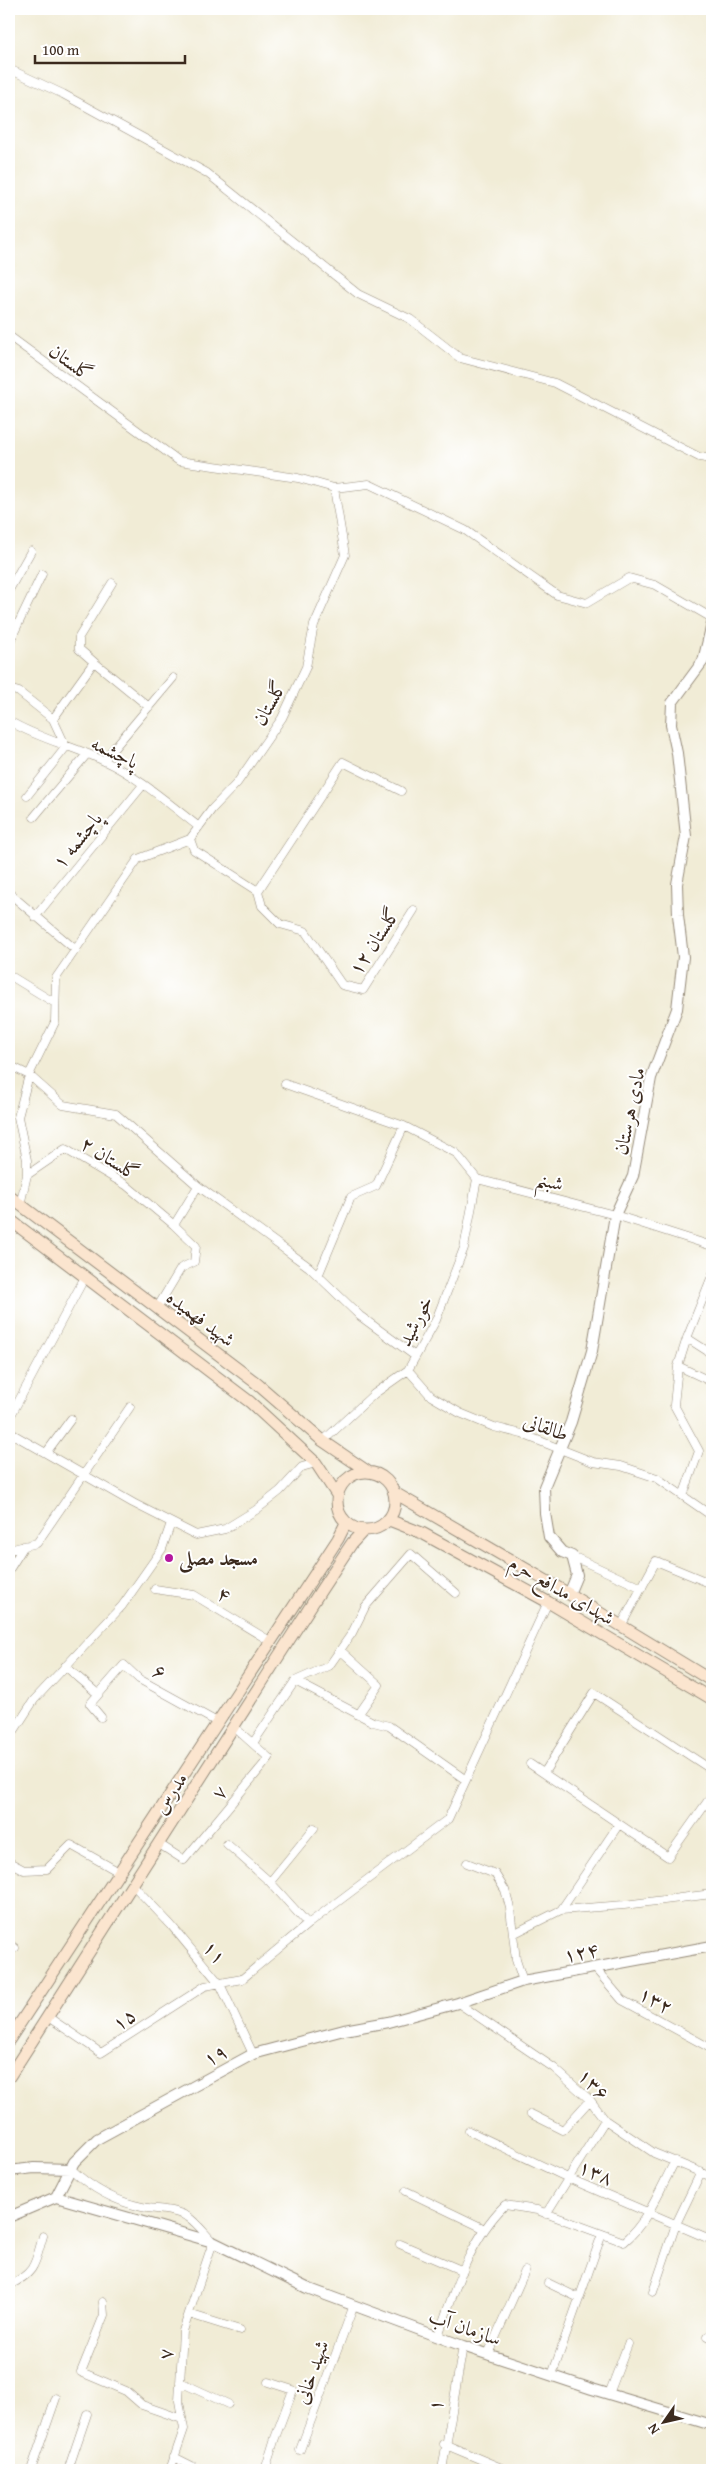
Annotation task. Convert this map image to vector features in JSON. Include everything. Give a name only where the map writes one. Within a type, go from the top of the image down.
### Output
[{"type":"main road","name":"شهید فهمیده","points":[[9,1196],[204,1343],[294,1414],[324,1441],[367,1471]]},
{"type":"main road","name":"شهید فهمیده","points":[[9,1219],[250,1402],[316,1463],[337,1495]]},
{"type":"main road","points":[[192,1358],[202,1354],[204,1343]]},
{"type":"main road","points":[[213,1374],[213,1365],[216,1361],[224,1359]]},
{"type":"main road","points":[[367,1471],[384,1478],[395,1493],[396,1503],[389,1520],[382,1526],[363,1530],[354,1528],[346,1522],[337,1505],[337,1495],[345,1480],[352,1475],[367,1471]]},
{"type":"main road","name":"شهدای مدافع حرم","points":[[395,1493],[569,1594],[712,1681]]},
{"type":"main road","name":"شهدای مدافع حرم","points":[[389,1520],[422,1533],[548,1602],[712,1699]]},
{"type":"main road","name":"مدرس","points":[[9,2040],[338,1539],[346,1522]]},
{"type":"main road","name":"مدرس","points":[[9,2077],[342,1559],[363,1530]]},
{"type":"main road","points":[[80,1932],[98,1940]]},
{"type":"street","points":[[9,69],[63,94],[207,173],[358,294],[410,319],[460,358],[555,383],[699,457],[712,459]]},
{"type":"street","name":"گلستان","points":[[9,336],[179,461],[298,478],[334,488],[345,555],[314,625],[306,667],[282,718],[237,782],[190,839]]},
{"type":"street","points":[[334,488],[369,484],[466,530],[557,595],[588,603],[629,578],[655,585],[712,618]]},
{"type":"street","points":[[9,590],[31,551]]},
{"type":"street","points":[[9,643],[42,574]]},
{"type":"street","points":[[112,583],[79,637],[79,649],[149,707]]},
{"type":"street","name":"مادی هرستان","points":[[572,1556],[562,1552],[549,1537],[545,1513],[544,1487],[571,1422],[592,1351],[614,1215],[633,1176],[651,1078],[678,1008],[683,957],[678,915],[677,884],[686,836],[677,753],[671,726],[672,703],[703,661],[712,624]]},
{"type":"street","points":[[53,719],[94,662]]},
{"type":"street","points":[[104,760],[173,678]]},
{"type":"street","points":[[9,690],[19,692],[53,719],[66,747],[27,796]]},
{"type":"street","name":"پاچشمه","points":[[9,721],[30,733],[104,760],[143,785],[199,827]]},
{"type":"street","points":[[34,817],[87,754]]},
{"type":"street","points":[[20,1205],[26,1175],[26,1160],[18,1116],[29,1075],[55,1022],[56,978],[138,859],[190,839],[194,850],[258,891],[343,762],[401,790]]},
{"type":"street","name":"پاچشمه ۱","points":[[35,917],[143,785]]},
{"type":"street","name":"گلستان ۱۲","points":[[258,891],[262,906],[280,924],[304,931],[342,985],[362,990],[414,910]]},
{"type":"street","points":[[9,893],[76,950]]},
{"type":"street","points":[[9,975],[56,1003]]},
{"type":"street","points":[[9,1065],[29,1075],[64,1105],[116,1114],[198,1186],[318,1276],[360,1316],[415,1356]]},
{"type":"street","points":[[285,1084],[404,1126],[456,1153],[477,1179]]},
{"type":"street","points":[[318,1276],[352,1197],[376,1186],[404,1126]]},
{"type":"street","name":"گلستان ۲","points":[[26,1175],[64,1149],[126,1185],[174,1225]]},
{"type":"street","name":"شبنم","points":[[477,1179],[614,1215],[712,1246]]},
{"type":"street","name":"خورشید","points":[[324,1441],[374,1394],[408,1370],[436,1320],[464,1248],[477,1179]]},
{"type":"street","points":[[157,1308],[181,1268],[194,1262],[196,1246],[174,1225],[198,1186]]},
{"type":"street","points":[[683,1496],[699,1451],[674,1405],[678,1366],[712,1276]]},
{"type":"street","points":[[9,1419],[85,1277]]},
{"type":"street","points":[[687,1338],[712,1354]]},
{"type":"street","points":[[678,1366],[712,1382]]},
{"type":"street","name":"طالقانی","points":[[408,1370],[431,1396],[460,1413],[494,1427],[522,1434],[593,1462],[621,1466],[657,1478],[712,1516]]},
{"type":"street","points":[[9,1550],[37,1543],[85,1476],[130,1407]]},
{"type":"street","points":[[46,1453],[72,1419]]},
{"type":"street","points":[[9,1432],[85,1476],[196,1535],[225,1529],[256,1510],[280,1491],[302,1467],[316,1463]]},
{"type":"street","points":[[9,1747],[12,1734],[34,1700],[122,1606],[162,1549],[171,1523]]},
{"type":"street","points":[[9,1570],[24,1546]]},
{"type":"street","points":[[253,1743],[295,1681],[329,1666],[366,1607],[411,1554],[456,1593]]},
{"type":"street","points":[[572,1556],[642,1588]]},
{"type":"street","points":[[569,1594],[577,1575],[572,1556]]},
{"type":"street","points":[[621,1626],[656,1561],[712,1584]]},
{"type":"street","name":"۴","points":[[155,1589],[194,1595],[270,1641]]},
{"type":"street","points":[[220,1984],[242,1979],[308,1924],[448,1819],[548,1602]]},
{"type":"street","points":[[340,1650],[379,1685],[358,1715]]},
{"type":"street","name":"۶","points":[[98,1694],[124,1665],[139,1679],[217,1722]]},
{"type":"street","points":[[66,1666],[98,1694],[90,1704],[101,1717]]},
{"type":"street","points":[[295,1681],[358,1715],[389,1726],[466,1780]]},
{"type":"street","points":[[544,1773],[594,1693],[712,1770]]},
{"type":"street","name":"۷","points":[[159,1844],[184,1860],[268,1758],[234,1727]]},
{"type":"street","points":[[530,1764],[668,1857],[712,1795]]},
{"type":"street","points":[[561,1910],[619,1824]]},
{"type":"street","points":[[270,1882],[314,1828]]},
{"type":"street","points":[[227,1844],[270,1882],[308,1924]]},
{"type":"street","points":[[9,1862],[24,1870],[46,1869],[70,1845],[119,1872]]},
{"type":"street","points":[[467,1863],[496,1874],[506,1890],[516,1960],[523,1981]]},
{"type":"street","name":"۱۱","points":[[133,1885],[171,1925],[220,1984],[253,2054]]},
{"type":"street","name":"۱۲۴","points":[[513,1934],[561,1910],[624,1905],[712,1894]]},
{"type":"street","name":"۱۲۴","points":[[458,2003],[523,1981],[712,1946]]},
{"type":"street","name":"۱۳۲","points":[[594,1967],[622,2000],[712,2049]]},
{"type":"street","name":"۱۵","points":[[48,2017],[101,2053],[205,1986],[220,1984]]},
{"type":"street","name":"۱۹","points":[[56,2198],[71,2169],[97,2139],[253,2054],[344,2030],[388,2022],[458,2003]]},
{"type":"street","name":"۱۳۶","points":[[458,2003],[554,2068],[590,2100],[605,2120],[654,2153],[712,2177]]},
{"type":"street","points":[[531,2114],[563,2130],[590,2100]]},
{"type":"street","points":[[546,2214],[605,2120]]},
{"type":"street","name":"۱۳۸","points":[[469,2131],[568,2178],[712,2240]]},
{"type":"street","points":[[438,2336],[464,2271],[488,2221],[505,2205],[546,2214],[624,2242],[635,2233],[675,2161]]},
{"type":"street","points":[[9,2171],[34,2168],[71,2169]]},
{"type":"street","name":"سازمان آب","points":[[71,2169],[89,2186],[110,2196],[141,2207],[161,2209],[187,2217],[213,2242]]},
{"type":"street","points":[[653,2292],[676,2224],[701,2172]]},
{"type":"street","points":[[406,2191],[485,2228]]},
{"type":"street","points":[[9,2217],[56,2198]]},
{"type":"street","name":"سازمان آب","points":[[56,2198],[213,2242],[307,2288],[463,2346],[609,2394],[712,2425]]},
{"type":"street","points":[[552,2375],[602,2234]]},
{"type":"street","points":[[9,2285],[25,2278],[34,2267],[43,2236]]},
{"type":"street","name":"۷","points":[[170,2470],[184,2429],[179,2401],[183,2332],[213,2242]]},
{"type":"street","points":[[400,2244],[464,2271]]},
{"type":"street","points":[[488,2354],[525,2270]]},
{"type":"street","points":[[548,2283],[579,2298]]},
{"type":"street","points":[[103,2302],[104,2315],[81,2372],[126,2391],[142,2405],[182,2419]]},
{"type":"street","name":"شهید خانی","points":[[300,2450],[354,2305]]},
{"type":"street","points":[[189,2314],[240,2330]]},
{"type":"street","points":[[609,2394],[628,2344]]},
{"type":"street","name":"۱","points":[[442,2470],[444,2444],[463,2346]]},
{"type":"street","points":[[180,2382],[228,2404]]},
{"type":"street","points":[[265,2470],[275,2438],[294,2390],[268,2382]]},
{"type":"street","points":[[31,2470],[56,2398]]},
{"type":"street","points":[[68,2470],[87,2414]]},
{"type":"street","points":[[444,2444],[506,2470]]},
{"type":"street","points":[[174,2457],[200,2470]]},
{"type":"place","name":"مسجد مصلی","points":[[169,1558]]}]
